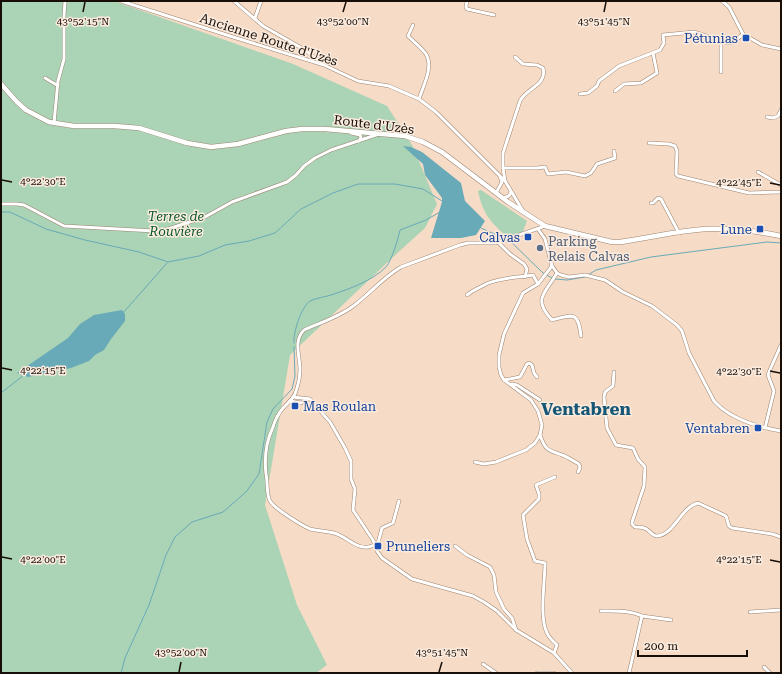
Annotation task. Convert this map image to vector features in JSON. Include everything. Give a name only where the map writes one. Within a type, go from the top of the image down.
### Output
[{"type":"main road","name":"Route d'Uzès","points":[[1,84],[16,102],[26,110],[37,117],[54,123],[74,126],[114,126],[139,128],[187,143],[211,148],[238,144],[302,128],[405,136],[423,142],[442,152],[525,214],[545,226],[612,242],[703,229],[756,231],[781,236]]},
{"type":"street","points":[[54,123],[58,85],[64,59],[65,1]]},
{"type":"street","name":"Ancienne Route d'Uzès","points":[[121,1],[324,65],[358,81],[384,84],[419,99],[436,112],[500,175],[525,214]]},
{"type":"street","points":[[234,1],[263,26],[305,50],[324,65]]},
{"type":"street","points":[[255,18],[261,1]]},
{"type":"street","points":[[467,1],[467,9],[494,15]]},
{"type":"street","points":[[722,1],[729,7],[744,34],[762,45],[781,49]]},
{"type":"street","points":[[413,25],[408,36],[426,54],[429,63],[419,99]]},
{"type":"street","points":[[580,94],[588,93],[615,68],[660,50],[664,43],[662,35],[694,32],[728,43],[734,42],[744,34]]},
{"type":"street","points":[[721,40],[721,72]]},
{"type":"street","points":[[614,91],[624,84],[641,83],[657,73],[653,53]]},
{"type":"street","points":[[505,181],[503,153],[520,101],[522,97],[538,84],[543,76],[543,68],[537,65],[523,64],[515,57]]},
{"type":"street","points":[[45,78],[58,85]]},
{"type":"street","points":[[767,117],[773,118],[778,116],[781,110]]},
{"type":"street","points":[[342,130],[360,135],[361,138],[359,141]]},
{"type":"street","points":[[359,141],[368,132]]},
{"type":"street","points":[[366,139],[368,132]]},
{"type":"street","points":[[1,204],[17,204],[24,206],[64,226],[154,231],[165,230],[206,217],[232,202],[287,182],[315,158],[331,150],[380,133]]},
{"type":"street","points":[[649,143],[669,144],[675,146],[677,151],[676,174],[678,176],[749,193],[781,192]]},
{"type":"street","points":[[503,168],[545,167],[548,174],[566,172],[585,176],[591,173],[597,164],[615,158],[614,151]]},
{"type":"street","points":[[758,172],[781,185]]},
{"type":"street","points":[[496,193],[502,182],[500,175]]},
{"type":"street","points":[[500,188],[505,186],[508,187]]},
{"type":"street","points":[[503,198],[509,196],[511,192]]},
{"type":"street","points":[[651,202],[654,203],[658,198],[661,198],[679,233]]},
{"type":"street","points":[[376,545],[364,547],[356,546],[340,535],[312,529],[303,525],[274,506],[268,496],[265,466],[267,440],[282,409],[296,392],[299,380],[298,338],[304,330],[344,312],[353,306],[401,267],[460,245],[468,243],[498,242],[545,226]]},
{"type":"street","points":[[538,229],[545,239],[552,266],[557,273],[569,277],[587,276],[605,280],[623,292],[652,306],[677,325],[682,331],[694,363],[718,406],[732,415],[765,428],[781,431]]},
{"type":"street","points":[[498,242],[510,254],[524,264],[527,269],[525,277]]},
{"type":"street","points":[[476,462],[484,464],[496,462],[526,450],[540,435],[542,425],[538,411],[531,400],[504,380],[499,367],[499,355],[504,334],[523,293],[538,284],[552,266]]},
{"type":"street","points":[[557,273],[541,298],[541,305],[552,320],[569,315],[576,317],[580,323],[581,336]]},
{"type":"street","points":[[467,295],[473,289],[486,285],[493,280],[533,276],[538,284]]},
{"type":"street","points":[[765,428],[774,391],[769,372],[781,345]]},
{"type":"street","points":[[504,380],[520,377],[529,363],[532,365],[534,373],[537,377]]},
{"type":"street","points":[[614,372],[613,386],[605,392],[604,397],[607,428],[616,445],[633,448],[638,459],[645,467],[644,486],[632,522],[635,527],[645,528],[657,536],[663,534],[676,522],[687,508],[698,503],[726,516],[729,526],[732,528],[772,534],[781,537]]},
{"type":"street","points":[[510,384],[517,385],[540,400]]},
{"type":"street","points":[[293,397],[310,399],[314,402],[330,422],[345,448],[351,461],[351,479],[355,489],[353,510],[376,545],[377,551],[382,558],[412,579],[473,596],[497,611],[516,630],[554,653],[572,673]]},
{"type":"street","points":[[290,401],[301,403],[308,399]]},
{"type":"street","points":[[540,435],[543,443],[554,454],[560,454],[579,464],[580,468],[578,472]]},
{"type":"street","points":[[554,653],[557,645],[546,632],[543,612],[545,563],[535,561],[527,539],[523,515],[539,499],[536,485],[555,477]]},
{"type":"street","points":[[376,545],[378,543],[382,528],[392,523],[399,501]]},
{"type":"street","points":[[455,546],[467,555],[490,567],[494,575],[496,592],[504,609],[512,618],[516,630]]},
{"type":"street","points":[[750,612],[781,610]]},
{"type":"street","points":[[601,611],[635,613],[642,616],[671,620]]},
{"type":"street","points":[[629,673],[642,616]]},
{"type":"street","points":[[484,664],[496,673]]},
{"type":"street","points":[[764,667],[770,673]]},
{"type":"street","points":[[537,673],[554,673]]},
{"type":"green space","name":"Terres de Rouvière","points":[[1,1],[114,1],[293,64],[387,106],[412,145],[437,204],[425,228],[290,355],[265,505],[297,605],[327,665],[316,673],[1,673]]},
{"type":"green space","points":[[481,190],[527,221],[522,234],[508,238],[488,218],[482,206],[478,191]]},
{"type":"water","points":[[403,146],[411,147],[422,152],[461,183],[465,201],[485,221],[476,235],[461,238],[431,238],[442,198],[425,175],[423,164]]},
{"type":"water","points":[[122,310],[125,314],[125,321],[104,350],[95,355],[89,361],[71,368],[28,377],[17,373],[68,338],[80,324],[94,315]]},
{"type":"waterway","points":[[1,212],[10,212],[46,229],[85,240],[139,252],[168,262],[199,256],[225,245],[249,241],[275,233],[301,209],[333,193],[358,184],[395,184],[423,189],[442,201]]},
{"type":"waterway","points":[[294,343],[298,320],[310,301],[360,284],[380,272],[386,267],[390,260],[400,230],[426,220],[440,212]]},
{"type":"waterway","points":[[481,228],[492,233],[505,236],[543,273],[552,278]]},
{"type":"waterway","points":[[588,275],[596,270],[651,257],[767,242],[781,243]]},
{"type":"waterway","points":[[123,313],[167,263]]},
{"type":"waterway","points":[[555,279],[567,280],[585,277]]},
{"type":"waterway","points":[[121,673],[125,658],[149,605],[166,555],[175,537],[192,522],[223,512],[246,492],[259,474],[267,422],[273,409],[292,389],[295,376],[294,347]]},
{"type":"waterway","points":[[1,393],[24,375]]},
{"type":"place","name":"Pétunias","points":[[746,38]]},
{"type":"place","name":"Lune","points":[[760,229]]},
{"type":"place","name":"Calvas","points":[[528,237]]},
{"type":"place","name":"Parking Relais Calvas","points":[[540,248]]},
{"type":"place","name":"Mas Roulan","points":[[295,406]]},
{"type":"place","name":"Ventabren","points":[[758,428]]},
{"type":"place","name":"Pruneliers","points":[[378,546]]},
{"type":"district","name":"Ventabren","points":[[586,409]]}]
